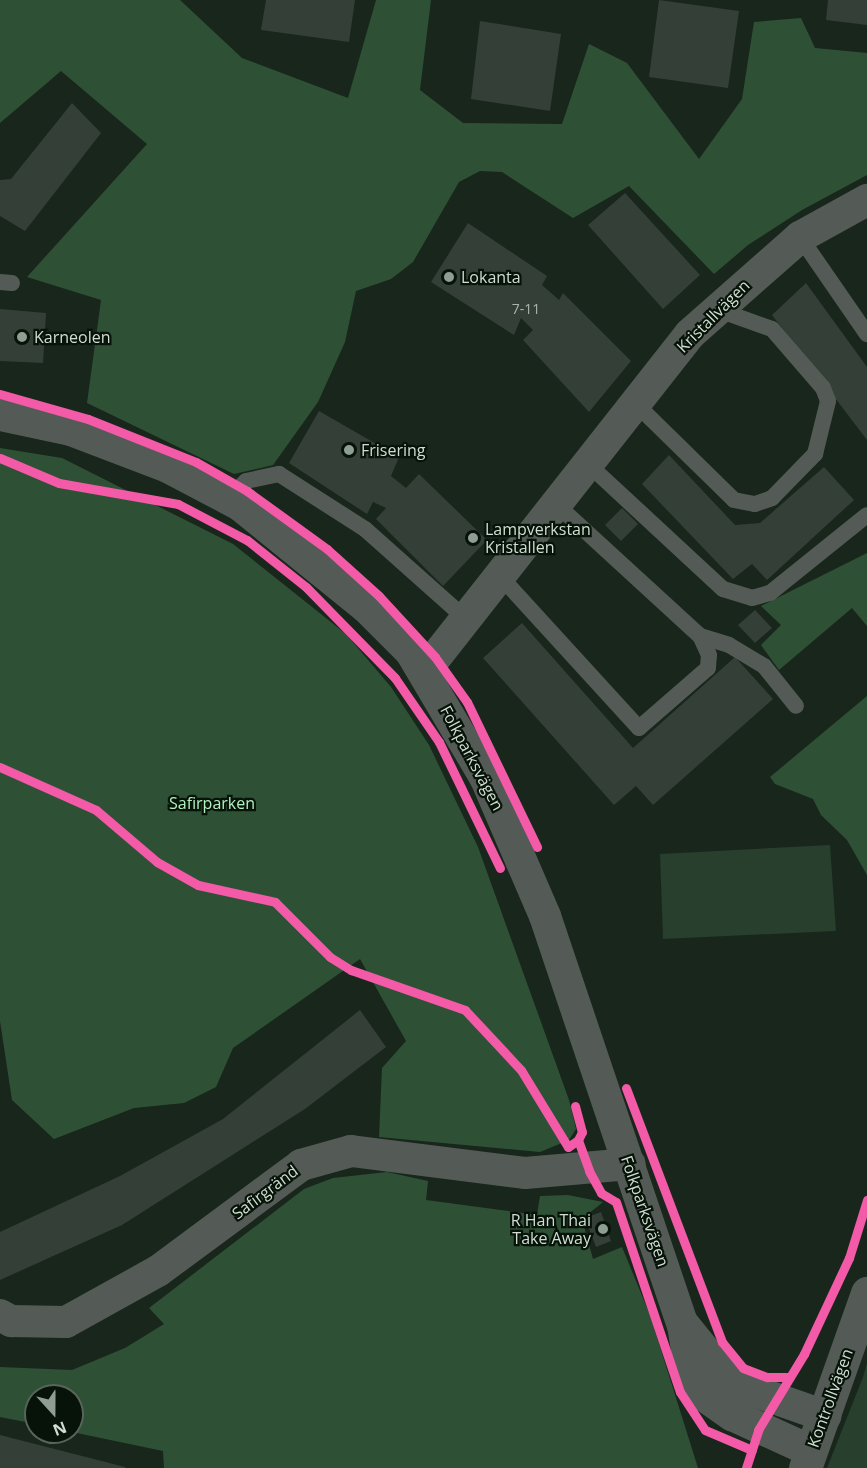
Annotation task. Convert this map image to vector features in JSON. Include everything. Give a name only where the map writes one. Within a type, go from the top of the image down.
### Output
[{"type":"street","name":"Kristallvägen","points":[[424,672],[690,334],[800,237],[867,200]]},
{"type":"street","name":"Folkparksvägen","points":[[0,415],[70,430],[168,467],[228,499],[366,607],[411,652],[509,827],[545,916],[684,1325],[690,1369],[706,1397],[808,1460]]},
{"type":"street","name":"Safirgränd","points":[[0,1315],[11,1321],[66,1322],[108,1303],[301,1165],[351,1151],[525,1173],[630,1164]]},
{"type":"street","name":"Kontrollvägen","points":[[808,1460],[867,1293]]},
{"type":"street","name":"Folkparksvägen","points":[[684,1325],[731,1383],[825,1416]]},
{"type":"lane","points":[[800,237],[867,334]]},
{"type":"lane","points":[[636,404],[734,501],[755,504],[772,498],[815,454],[828,401],[823,388],[772,329],[716,309]]},
{"type":"lane","points":[[588,464],[723,589],[752,598],[770,593],[867,515]]},
{"type":"lane","points":[[228,499],[246,481],[279,474],[365,530],[466,619]]},
{"type":"lane","points":[[500,576],[639,728],[708,668],[709,655],[700,636],[557,505]]},
{"type":"lane","points":[[700,636],[729,645],[764,666],[796,706]]},
{"type":"green space","points":[[0,0],[180,0],[242,58],[348,98],[376,0],[431,0],[420,90],[463,123],[562,124],[589,44],[627,63],[699,159],[742,99],[754,22],[801,18],[815,48],[867,53],[867,175],[802,210],[748,245],[714,274],[629,186],[573,218],[502,172],[480,171],[459,182],[413,262],[391,279],[356,291],[345,342],[318,402],[273,465],[234,474],[87,403],[101,300],[27,277],[147,144],[61,71],[0,123]]},
{"type":"green space","name":"Safirparken","points":[[0,448],[62,458],[233,544],[346,634],[391,687],[429,745],[478,847],[569,1100],[576,1129],[569,1140],[540,1152],[379,1137],[382,1068],[406,1041],[360,959],[233,1048],[216,1087],[184,1103],[134,1108],[54,1139],[12,1100],[0,1021]]},
{"type":"green space","points":[[867,553],[867,626],[852,608],[779,670],[761,645],[781,625],[761,606]]},
{"type":"green space","points":[[867,696],[867,875],[847,840],[821,815],[813,799],[775,784],[770,777]]},
{"type":"green space","points":[[830,845],[836,931],[663,939],[660,854]]},
{"type":"green space","points":[[387,1172],[428,1181],[426,1200],[537,1215],[540,1196],[568,1195],[603,1202],[582,1219],[593,1259],[622,1247],[650,1315],[698,1468],[164,1468],[163,1451],[84,1435],[84,1384],[24,1384],[24,1422],[0,1417],[0,1367],[72,1370],[125,1348],[164,1324],[149,1308],[304,1189],[333,1178]]},
{"type":"green space","points":[[867,1363],[867,1468],[827,1468],[863,1377]]},
{"type":"building","points":[[266,0],[355,0],[349,42],[261,30]]},
{"type":"building","points":[[659,0],[739,11],[728,88],[649,77]]},
{"type":"building","points":[[828,0],[867,0],[867,25],[826,20]]},
{"type":"building","points":[[480,21],[561,34],[550,111],[471,99]]},
{"type":"building","points":[[72,103],[101,133],[25,231],[0,216],[0,180],[11,179]]},
{"type":"building","points":[[625,193],[700,275],[663,309],[588,225]]},
{"type":"building","points":[[468,223],[547,276],[542,285],[559,300],[563,293],[631,361],[589,412],[523,340],[533,330],[521,318],[514,335],[431,282]]},
{"type":"building","points":[[806,283],[867,367],[867,440],[772,315]]},
{"type":"building","name":"Karneolen","points":[[0,309],[46,313],[43,363],[0,361]]},
{"type":"building","points":[[319,411],[399,457],[391,476],[406,488],[419,474],[487,540],[443,586],[376,519],[386,508],[373,502],[367,514],[289,463]]},
{"type":"building","points":[[669,455],[735,525],[760,523],[824,467],[854,500],[767,580],[752,564],[733,579],[642,484]]},
{"type":"building","points":[[622,508],[638,524],[621,541],[605,525]]},
{"type":"building","points":[[755,610],[772,628],[755,643],[738,625]]},
{"type":"building","points":[[522,623],[633,748],[735,657],[773,699],[653,805],[636,786],[614,805],[483,658]]},
{"type":"building","points":[[360,1010],[386,1047],[305,1109],[122,1225],[0,1280],[0,1232],[120,1176],[223,1119]]},
{"type":"building","points":[[601,1212],[611,1241],[596,1247],[585,1218]]},
{"type":"building","points":[[0,1435],[24,1441],[24,1444],[35,1444],[125,1467],[125,1468],[0,1468]]},
{"type":"cycle path","points":[[0,394],[88,419],[196,462],[247,491],[327,549],[379,596],[435,657],[467,702],[537,847]]},
{"type":"cycle path","points":[[0,458],[59,483],[178,504],[247,540],[306,587],[395,678],[439,742],[500,868]]},
{"type":"cycle path","points":[[0,767],[96,810],[157,862],[198,885],[275,902],[330,957],[351,970],[465,1010],[521,1070],[568,1147],[578,1140]]},
{"type":"cycle path","points":[[626,1088],[722,1342],[743,1368],[767,1377],[788,1377]]},
{"type":"cycle path","points":[[575,1106],[582,1132],[578,1140],[589,1171],[601,1193],[616,1202],[680,1392],[705,1430],[752,1450]]},
{"type":"cycle path","points":[[746,1468],[758,1430],[804,1354],[849,1258],[867,1200]]},
{"type":"place","name":"Lokanta","points":[[449,277]]},
{"type":"place","name":"Karneolen","points":[[22,337]]},
{"type":"place","name":"Frisering","points":[[349,450]]},
{"type":"place","name":"Lampverkstan Kristallen","points":[[473,538]]},
{"type":"place","name":"R Han Thai Take Away","points":[[603,1229]]}]
